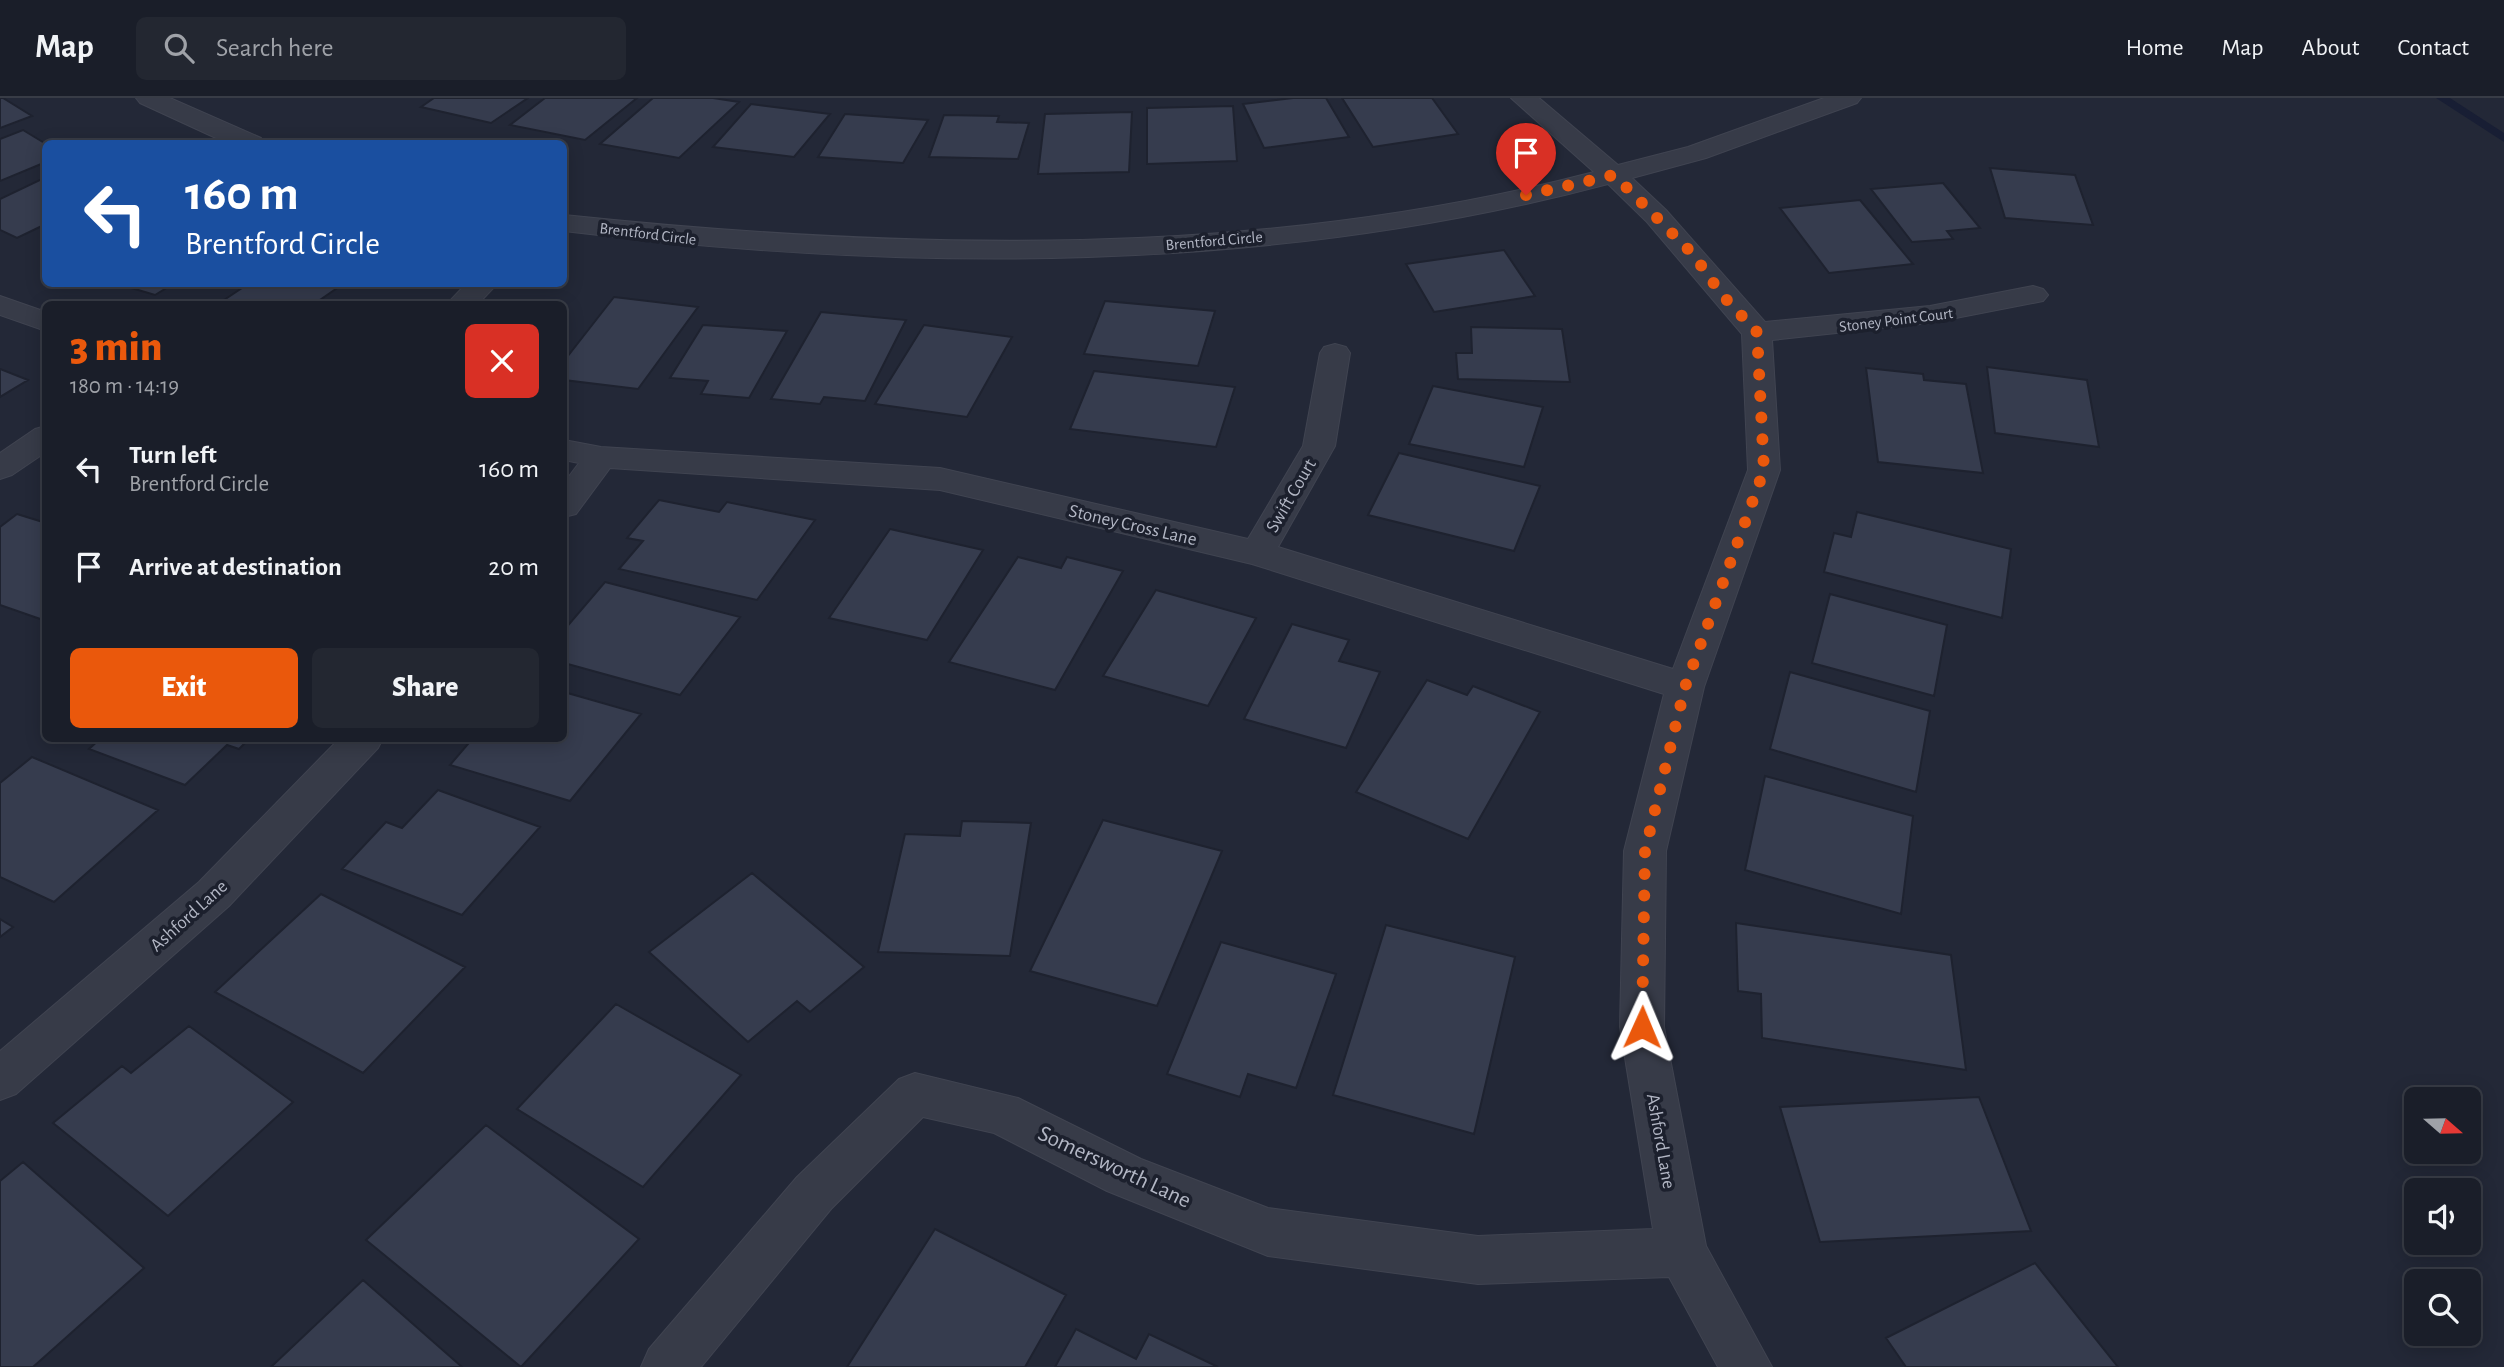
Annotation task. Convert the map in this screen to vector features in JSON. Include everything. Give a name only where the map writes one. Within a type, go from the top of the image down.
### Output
[{"type":"street","points":[[149,98],[243,140]]},
{"type":"street","points":[[1524,98],[1614,175],[1693,254],[1722,295],[1757,332]]},
{"type":"street","name":"Brentford Circle","points":[[567,223],[674,237],[809,247],[1017,250],[1148,246],[1376,223],[1453,210],[1614,175],[1789,122],[1848,98]]},
{"type":"street","points":[[464,301],[480,287]]},
{"type":"street","name":"Stoney Point Court","points":[[1757,332],[1873,324],[1965,311],[2033,295]]},
{"type":"street","points":[[0,305],[42,321]]},
{"type":"street","name":"Ashford Lane","points":[[1746,1367],[1682,1252],[1642,1027],[1645,851],[1685,687],[1764,470],[1757,332]]},
{"type":"street","name":"Swift Court","points":[[1257,553],[1319,446],[1335,353]]},
{"type":"street","points":[[0,468],[42,439]]},
{"type":"street","name":"Stoney Cross Lane","points":[[567,451],[601,457],[940,479],[1257,553],[1685,687]]},
{"type":"street","points":[[567,502],[601,457]]},
{"type":"street","name":"Ashford Lane","points":[[0,1079],[214,894],[360,742]]},
{"type":"street","name":"Somersworth Lane","points":[[667,1367],[814,1193],[915,1094],[1002,1114],[1125,1175],[1268,1233],[1478,1260],[1682,1252]]},
{"type":"building","points":[[0,98],[3,98],[32,116],[0,128]]},
{"type":"building","points":[[434,98],[528,98],[491,123],[421,107]]},
{"type":"building","points":[[545,98],[637,98],[585,140],[510,125]]},
{"type":"building","points":[[653,98],[713,98],[739,102],[679,158],[600,144]]},
{"type":"building","points":[[1293,98],[1326,98],[1349,137],[1264,148],[1243,104]]},
{"type":"building","points":[[1342,98],[1432,98],[1458,134],[1373,147]]},
{"type":"building","points":[[751,104],[830,114],[794,157],[713,147]]},
{"type":"building","points":[[1233,106],[1237,161],[1147,164],[1147,108]]},
{"type":"building","points":[[1132,112],[1129,172],[1038,174],[1045,114]]},
{"type":"building","points":[[845,114],[928,120],[903,163],[818,157]]},
{"type":"building","points":[[944,115],[999,116],[997,122],[1029,123],[1018,159],[929,157]]},
{"type":"building","points":[[23,130],[42,142],[42,164],[0,181],[0,139]]},
{"type":"building","points":[[1990,168],[2075,175],[2093,225],[2005,218]]},
{"type":"building","points":[[42,179],[42,226],[17,238],[0,230],[0,199]]},
{"type":"building","points":[[1943,183],[1980,228],[1947,231],[1953,239],[1912,242],[1871,189]]},
{"type":"building","points":[[1860,200],[1913,264],[1829,273],[1780,208]]},
{"type":"building","points":[[1504,250],[1535,296],[1434,312],[1406,264]]},
{"type":"building","points":[[128,287],[168,287],[155,295]]},
{"type":"building","points":[[244,287],[339,287],[318,301],[222,301]]},
{"type":"building","points":[[614,297],[698,307],[638,389],[567,380],[567,357]]},
{"type":"building","points":[[1105,301],[1215,311],[1198,366],[1084,354]]},
{"type":"building","points":[[821,312],[906,320],[865,401],[824,397],[820,404],[771,399]]},
{"type":"building","points":[[703,325],[787,331],[749,398],[701,394],[708,381],[670,378]]},
{"type":"building","points":[[924,325],[1012,337],[967,417],[875,404]]},
{"type":"building","points":[[1471,327],[1562,329],[1570,382],[1458,379],[1456,353],[1472,353]]},
{"type":"building","points":[[1987,367],[2087,380],[2099,447],[1995,433]]},
{"type":"building","points":[[1866,368],[1923,374],[1924,380],[1966,384],[1983,473],[1878,462]]},
{"type":"building","points":[[0,369],[28,380],[0,397]]},
{"type":"building","points":[[1094,371],[1235,387],[1216,447],[1070,429]]},
{"type":"building","points":[[1433,386],[1543,407],[1524,467],[1409,444]]},
{"type":"building","points":[[1399,453],[1540,486],[1514,551],[1368,515]]},
{"type":"building","points":[[659,500],[719,512],[727,502],[815,520],[757,600],[619,569],[643,541],[627,538]]},
{"type":"building","points":[[1857,512],[2011,549],[2002,618],[1824,572],[1834,533],[1851,537]]},
{"type":"building","points":[[17,514],[42,522],[42,620],[0,605],[0,527]]},
{"type":"building","points":[[890,529],[983,550],[927,640],[829,618]]},
{"type":"building","points":[[1018,557],[1061,568],[1067,557],[1123,571],[1055,690],[949,662]]},
{"type":"building","points":[[605,582],[740,617],[680,695],[567,664],[567,626]]},
{"type":"building","points":[[1156,590],[1256,618],[1208,706],[1103,676]]},
{"type":"building","points":[[1830,594],[1947,625],[1934,696],[1812,663]]},
{"type":"building","points":[[1292,624],[1349,640],[1339,661],[1380,672],[1346,748],[1244,719]]},
{"type":"building","points":[[1790,672],[1930,711],[1916,792],[1770,749]]},
{"type":"building","points":[[1427,680],[1467,695],[1473,686],[1540,712],[1468,839],[1356,792]]},
{"type":"building","points":[[567,693],[641,714],[570,801],[450,765],[470,742],[567,742]]},
{"type":"building","points":[[97,742],[246,742],[239,749],[227,745],[185,785],[89,749]]},
{"type":"building","points":[[32,757],[158,810],[54,902],[0,877],[0,783]]},
{"type":"building","points":[[1765,776],[1913,816],[1901,914],[1745,870]]},
{"type":"building","points":[[438,790],[540,827],[462,915],[342,869],[386,822],[402,828]]},
{"type":"building","points":[[1103,820],[1222,851],[1157,1006],[1030,971]]},
{"type":"building","points":[[962,821],[1031,823],[1010,956],[878,952],[905,834],[960,836]]},
{"type":"building","points":[[752,873],[864,967],[810,1012],[797,1001],[748,1042],[649,952]]},
{"type":"building","points":[[321,894],[465,967],[363,1073],[215,992]]},
{"type":"building","points":[[0,919],[13,927],[0,937]]},
{"type":"building","points":[[1736,923],[1951,955],[1966,1070],[1762,1038],[1761,994],[1738,991]]},
{"type":"building","points":[[1386,925],[1515,957],[1474,1134],[1333,1095]]},
{"type":"building","points":[[1221,942],[1336,974],[1296,1088],[1248,1074],[1240,1097],[1167,1074]]},
{"type":"building","points":[[616,1004],[741,1075],[643,1187],[517,1109]]},
{"type":"building","points":[[189,1026],[293,1102],[168,1216],[53,1123],[122,1066],[131,1073]]},
{"type":"building","points":[[1979,1097],[2031,1231],[1820,1242],[1780,1107]]},
{"type":"building","points":[[486,1125],[639,1239],[521,1367],[366,1240]]},
{"type":"building","points":[[23,1162],[144,1268],[33,1367],[0,1367],[0,1181]]},
{"type":"building","points":[[935,1229],[1066,1295],[1025,1367],[847,1367]]},
{"type":"building","points":[[2035,1263],[2118,1367],[1906,1367],[1886,1338]]},
{"type":"building","points":[[363,1280],[462,1367],[271,1367]]},
{"type":"building","points":[[1076,1329],[1136,1359],[1149,1334],[1218,1367],[1055,1367]]},
{"type":"waterway","points":[[2442,98],[2504,138]]},
{"type":"route","points":[[1526,195],[1614,175],[1693,254],[1722,295],[1757,332],[1764,470],[1685,687],[1645,851],[1642,1027]]}]
